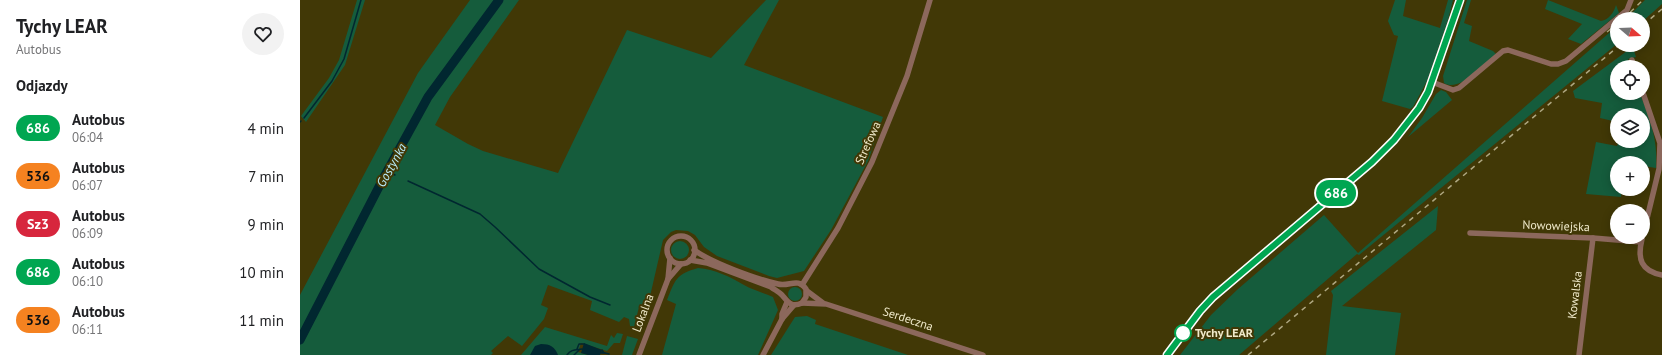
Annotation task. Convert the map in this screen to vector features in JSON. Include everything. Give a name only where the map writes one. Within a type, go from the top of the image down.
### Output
[{"type":"street","name":"Strefowa","points":[[802,284],[838,228],[872,162],[908,72],[930,0]]},
{"type":"street","points":[[1167,355],[1200,311],[1213,297],[1372,162],[1394,140],[1419,108],[1432,82],[1460,0]]},
{"type":"street","points":[[1432,82],[1453,90],[1459,88],[1503,51],[1508,50],[1551,64],[1558,64],[1566,61],[1627,10],[1631,0]]},
{"type":"street","points":[[1645,100],[1660,142],[1659,169],[1650,206]]},
{"type":"street","name":"Nowowiejska","points":[[1470,233],[1610,238]]},
{"type":"street","points":[[678,237],[689,240],[694,250],[712,260],[781,285],[788,285],[796,282],[802,284],[807,291],[806,297],[802,304],[794,305],[771,287],[707,263],[690,260],[681,264],[676,263],[670,258],[668,247],[672,240],[678,237]]},
{"type":"street","name":"Kowalska","points":[[1579,355],[1593,238]]},
{"type":"street","points":[[1641,244],[1640,258],[1645,268],[1655,274],[1662,275]]},
{"type":"street","points":[[690,260],[694,250]]},
{"type":"street","name":"Lokalna","points":[[639,355],[668,279],[670,258]]},
{"type":"street","name":"Lokalna","points":[[668,279],[681,264]]},
{"type":"street","points":[[782,319],[786,300],[784,290],[788,285]]},
{"type":"street","name":"Serdeczna","points":[[807,291],[826,304],[983,355]]},
{"type":"street","name":"Serdeczna","points":[[802,304],[826,304]]},
{"type":"street","points":[[763,355],[782,319],[794,305]]},
{"type":"green space","points":[[357,0],[365,0],[345,65],[306,122],[301,116],[329,78],[339,60]]},
{"type":"green space","points":[[470,0],[519,0],[450,97],[435,125],[483,151],[558,173],[627,30],[711,58],[766,0],[779,0],[744,65],[883,117],[868,161],[831,230],[804,271],[777,278],[769,276],[717,256],[704,247],[695,235],[688,231],[676,230],[671,232],[663,240],[648,305],[639,307],[634,327],[630,326],[629,319],[624,317],[619,322],[590,310],[592,301],[548,285],[541,305],[548,308],[544,319],[522,346],[508,336],[491,351],[493,353],[491,355],[300,355],[300,295],[418,73]]},
{"type":"green space","points":[[1395,0],[1406,0],[1403,16],[1440,28],[1448,0],[1453,0],[1448,20],[1427,81],[1413,107],[1410,109],[1382,101],[1398,36],[1394,35],[1388,21]]},
{"type":"green space","points":[[1467,0],[1471,0],[1464,23],[1472,26],[1469,41],[1493,51],[1496,54],[1472,76],[1457,84],[1450,85],[1444,83],[1443,76]]},
{"type":"green space","points":[[1548,0],[1601,21],[1610,16],[1610,20],[1581,44],[1568,39],[1582,24],[1545,9]]},
{"type":"green space","points":[[1645,0],[1662,0],[1662,4],[1650,15],[1650,12],[1633,12]]},
{"type":"green space","points":[[1616,5],[1619,12],[1613,12],[1614,10]]},
{"type":"green space","points":[[1610,32],[1610,50],[1359,255],[1357,254],[1239,355],[1180,355],[1211,315],[1238,289],[1324,215],[1358,253]]},
{"type":"green space","points":[[1626,52],[1634,52],[1636,57],[1628,60],[1615,60]]},
{"type":"green space","points":[[1610,64],[1610,100],[1642,100],[1645,108],[1610,108],[1610,120],[1600,118],[1602,103],[1575,98],[1573,91]]},
{"type":"green space","points":[[1441,90],[1446,92],[1452,100],[1408,137],[1422,118],[1436,94]]},
{"type":"green space","points":[[1650,121],[1656,148],[1656,168],[1650,167],[1650,156],[1610,156],[1610,196],[1621,197],[1586,194],[1596,142],[1610,145],[1610,148],[1650,148]]},
{"type":"green space","points":[[1438,206],[1436,230],[1342,306],[1401,313],[1395,355],[1326,355],[1333,295],[1331,291]]},
{"type":"green space","points":[[680,241],[686,244],[689,250],[686,256],[680,259],[674,256],[671,250],[674,244]]},
{"type":"green space","points":[[698,268],[722,274],[747,287],[773,297],[778,310],[758,355],[662,355],[676,304],[667,300],[677,279],[681,275]]},
{"type":"green space","points":[[792,287],[798,287],[802,291],[802,297],[798,301],[792,301],[788,297],[788,291]]},
{"type":"green space","points":[[807,316],[816,320],[815,324],[908,355],[771,355],[795,317]]},
{"type":"green space","points":[[545,327],[607,346],[611,335],[614,338],[617,333],[623,334],[620,343],[614,343],[607,351],[581,343],[578,352],[588,355],[521,355]]},
{"type":"green space","points":[[627,336],[638,339],[632,355],[622,355]]},
{"type":"water","points":[[584,343],[602,350],[600,355],[588,355],[581,353]]},
{"type":"water","points":[[541,344],[552,346],[558,355],[530,355],[535,346]]},
{"type":"waterway","points":[[304,118],[332,81],[344,59],[361,0]]},
{"type":"waterway","name":"Gostynka","points":[[300,340],[384,177],[428,97],[499,0]]},
{"type":"waterway","points":[[387,171],[395,175]]},
{"type":"waterway","points":[[408,181],[480,214],[539,269],[590,297],[610,305]]},
{"type":"waterway","points":[[577,349],[579,344],[584,344]]},
{"type":"waterway","points":[[567,355],[572,351],[582,349]]},
{"type":"waterway","points":[[574,355],[579,350]]},
{"type":"waterway","points":[[601,353],[604,353],[602,350]]},
{"type":"waterway","points":[[601,352],[609,354]]},
{"type":"railway","points":[[1630,12],[1643,0]]},
{"type":"railway","points":[[1650,19],[1662,9]]},
{"type":"railway","points":[[1248,355],[1612,52]]},
{"type":"bus line","name":"686","points":[[1167,355],[1200,311],[1213,297],[1372,162],[1403,130],[1419,108],[1428,92],[1438,67],[1460,0]]},
{"type":"place","name":"Tychy LEAR","points":[[1183,333]]}]
